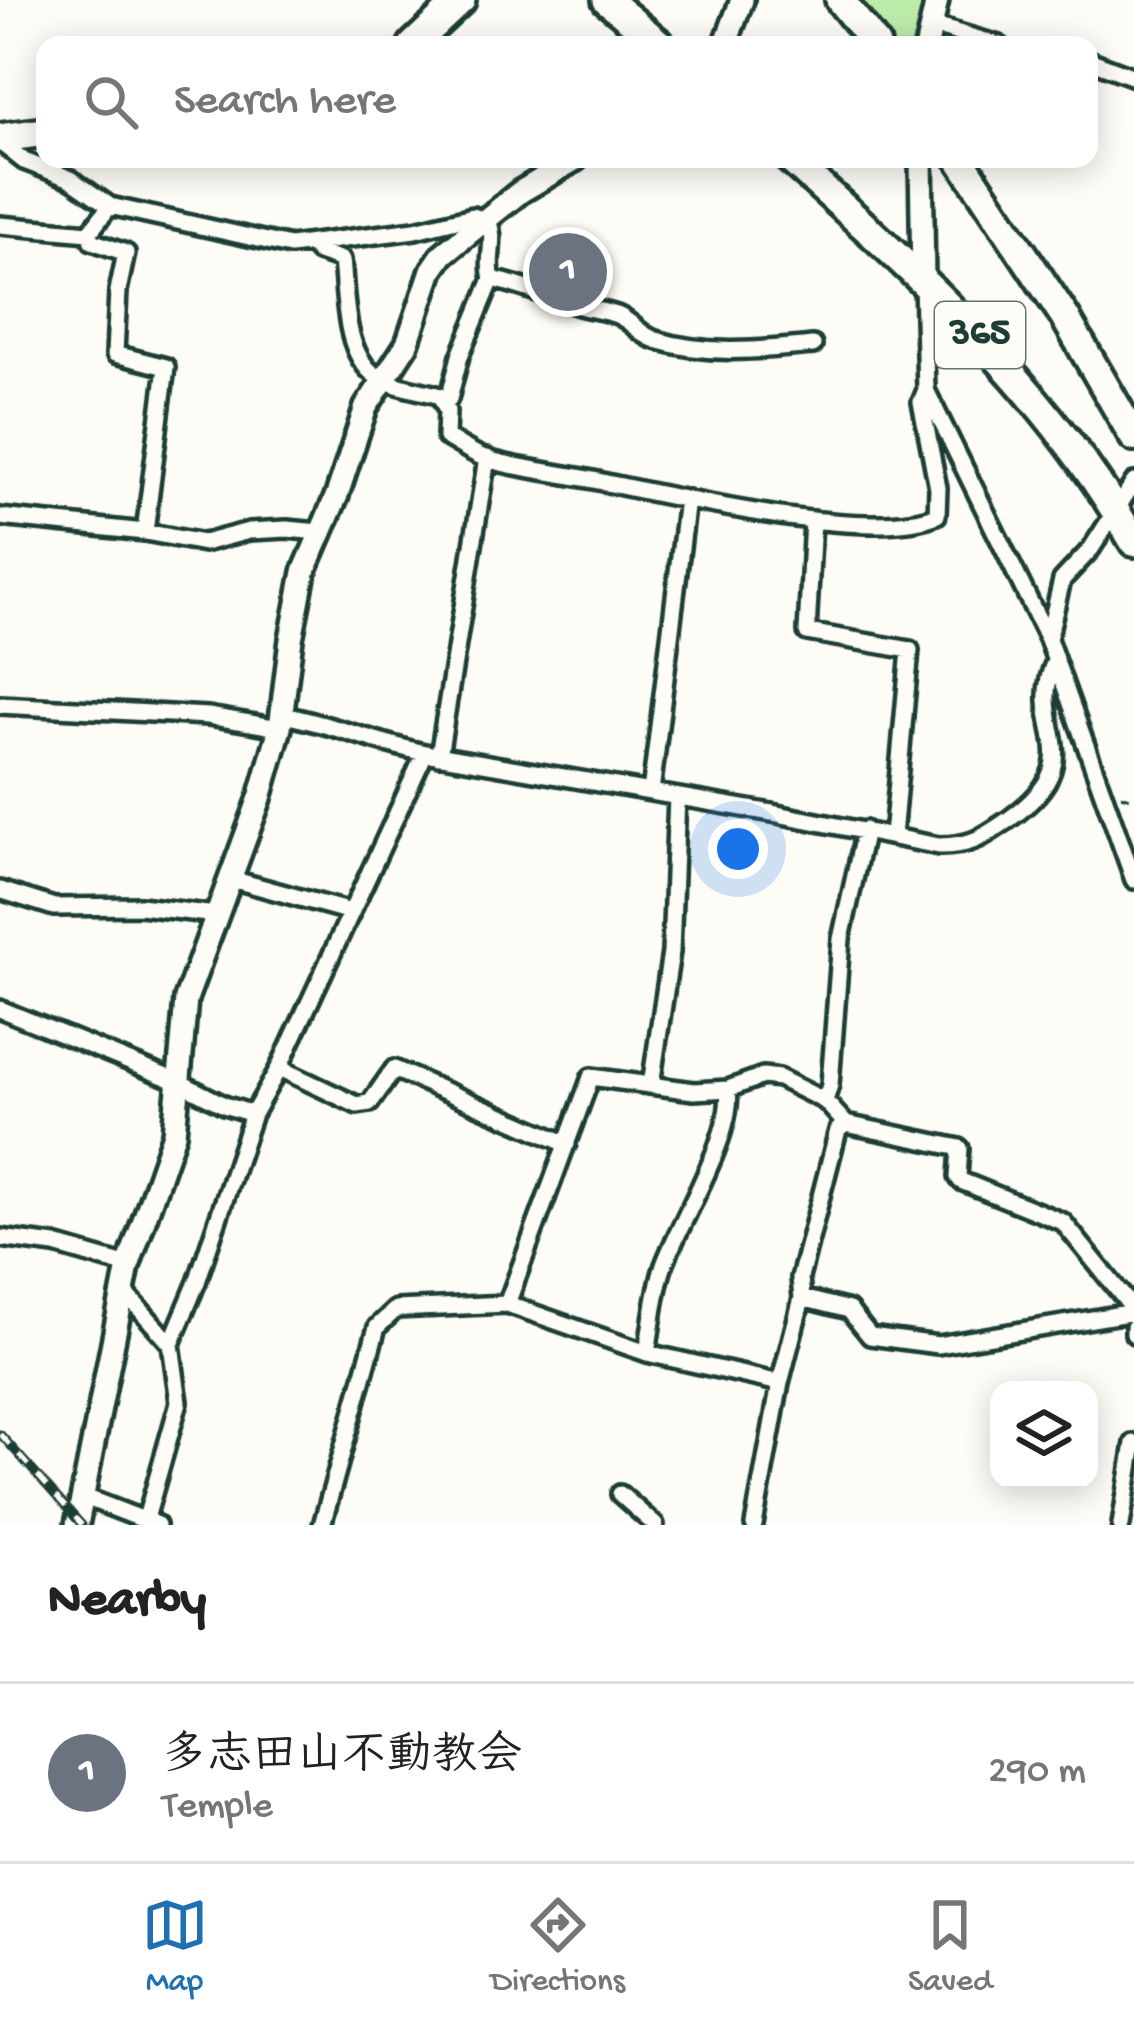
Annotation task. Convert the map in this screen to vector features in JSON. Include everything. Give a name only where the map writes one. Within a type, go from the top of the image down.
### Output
[{"type":"highway","points":[[423,36],[461,0]]},
{"type":"highway","points":[[607,0],[650,36]]},
{"type":"highway","points":[[840,0],[869,36]]},
{"type":"highway","points":[[3,138],[36,133]]},
{"type":"highway","name":"365","points":[[800,168],[981,337],[1074,446],[1134,542]]},
{"type":"highway","points":[[966,168],[1024,251],[1134,437]]},
{"type":"street","points":[[728,36],[742,0]]},
{"type":"street","points":[[929,35],[937,0]]},
{"type":"street","points":[[1098,63],[1134,77]]},
{"type":"street","points":[[3,138],[23,161],[36,166]]},
{"type":"street","points":[[42,168],[71,179],[110,206],[290,246],[415,230],[473,216],[488,221],[493,232],[488,265],[492,279],[443,403]]},
{"type":"street","points":[[76,1525],[128,1266],[174,1134],[186,999],[282,722],[304,572],[337,495],[366,407],[407,344],[432,270],[443,254],[520,192],[561,168]]},
{"type":"street","points":[[313,246],[342,260],[350,329],[376,375],[440,396],[446,436],[487,458],[813,520],[922,521],[937,515],[938,488],[921,402],[926,390],[921,168]]},
{"type":"street","points":[[89,232],[110,206]]},
{"type":"street","points":[[0,225],[89,232]]},
{"type":"street","points":[[89,232],[92,241],[126,253],[118,291],[115,354],[166,367],[145,532]]},
{"type":"street","points":[[492,279],[616,315],[649,338],[684,346],[740,352],[813,345]]},
{"type":"street","points":[[926,390],[1048,639],[1134,880]]},
{"type":"street","points":[[82,1496],[151,1523],[179,1402],[171,1344],[197,1282],[253,1114],[432,755],[487,458]]},
{"type":"street","points":[[1048,639],[1062,580],[1117,512],[1134,482]]},
{"type":"street","points":[[651,792],[687,499]]},
{"type":"street","points":[[0,517],[145,532],[204,544],[249,531],[320,532]]},
{"type":"street","points":[[813,520],[807,632],[910,650],[893,836]]},
{"type":"street","points":[[0,705],[319,721],[375,742],[432,755],[939,846],[966,846],[1028,805],[1049,783],[1055,761],[1047,677],[1055,661]]},
{"type":"street","points":[[651,1085],[670,952],[677,797]]},
{"type":"street","points":[[825,1102],[841,939],[865,830]]},
{"type":"street","points":[[231,879],[351,912]]},
{"type":"street","points":[[0,890],[54,907],[140,906],[216,915]]},
{"type":"street","points":[[0,1009],[253,1114]]},
{"type":"street","points":[[279,1068],[357,1106],[370,1103],[394,1069],[567,1144]]},
{"type":"street","points":[[507,1304],[591,1077],[694,1091],[728,1089],[763,1076],[779,1078],[825,1102],[846,1124],[960,1148],[961,1181],[1063,1222],[1134,1311],[938,1345],[870,1336],[849,1310],[802,1298]]},
{"type":"street","points":[[647,1353],[662,1270],[716,1147],[730,1101],[728,1089]]},
{"type":"street","points":[[754,1525],[780,1383],[802,1298],[800,1278],[838,1130],[846,1124]]},
{"type":"street","points":[[0,1238],[55,1245],[128,1266]]},
{"type":"street","points":[[123,1290],[171,1344]]},
{"type":"street","points":[[322,1525],[377,1327],[396,1309],[507,1304],[647,1353],[780,1383]]},
{"type":"street","points":[[1121,1525],[1134,1444]]},
{"type":"street","points":[[620,1494],[656,1525]]},
{"type":"green space","points":[[845,0],[925,0],[915,36],[878,36]]},
{"type":"building","points":[[555,262],[582,265],[580,282],[553,280]]},
{"type":"railway","points":[[0,1434],[82,1525]]},
{"type":"place","name":"多志田山不動教会","points":[[568,272]]}]
